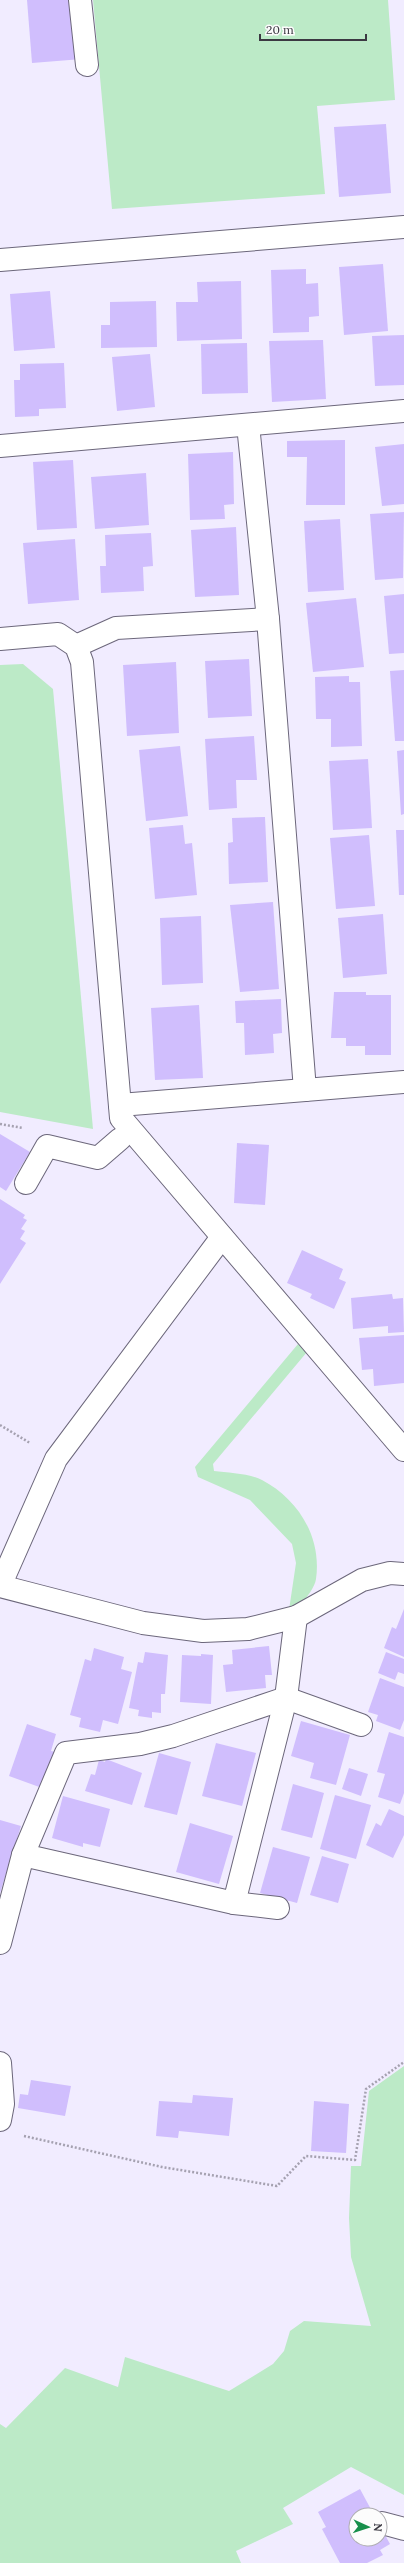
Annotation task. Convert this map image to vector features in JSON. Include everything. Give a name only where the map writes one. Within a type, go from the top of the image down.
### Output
[{"type":"street","points":[[80,0],[87,65]]},
{"type":"street","points":[[0,260],[404,227]]},
{"type":"street","points":[[0,446],[404,411]]},
{"type":"street","points":[[248,425],[268,619],[305,1090]]},
{"type":"street","points":[[76,646],[116,628],[268,619]]},
{"type":"street","points":[[0,639],[58,634],[76,646],[82,662],[121,1118],[129,1138],[222,1237],[404,1450]]},
{"type":"street","points":[[120,1105],[404,1082]]},
{"type":"street","points":[[96,1142],[129,1138]]},
{"type":"street","points":[[26,1183],[47,1146],[98,1158],[129,1138]]},
{"type":"street","points":[[222,1237],[56,1459],[0,1586],[142,1623],[203,1630],[248,1630],[296,1617],[362,1580],[390,1574],[404,1574]]},
{"type":"street","points":[[234,1903],[286,1698],[296,1617]]},
{"type":"street","points":[[0,1944],[23,1855],[66,1753],[140,1744],[173,1736],[286,1698],[361,1725]]},
{"type":"street","points":[[23,1855],[234,1903],[278,1908]]},
{"type":"street","points":[[0,2063],[3,2104],[0,2120]]},
{"type":"street","points":[[388,2525],[404,2529]]},
{"type":"path","points":[[0,1425],[56,1459]]},
{"type":"path","points":[[23,2136],[162,2167],[277,2186],[306,2156],[355,2160],[366,2089],[404,2062]]},
{"type":"green space","points":[[93,0],[388,0],[395,100],[317,106],[325,194],[112,209]]},
{"type":"green space","points":[[23,664],[53,689],[93,1129],[0,1112],[0,665]]},
{"type":"green space","points":[[298,1344],[307,1352],[213,1464],[214,1471],[251,1476],[262,1480],[275,1488],[296,1509],[305,1521],[315,1548],[317,1563],[316,1579],[312,1589],[301,1605],[289,1610],[296,1563],[292,1544],[250,1500],[198,1477],[195,1467]]},
{"type":"green space","points":[[404,2066],[404,2495],[351,2467],[283,2508],[293,2524],[236,2551],[241,2563],[0,2563],[0,2424],[6,2428],[65,2368],[118,2387],[125,2357],[229,2391],[273,2364],[284,2351],[290,2331],[304,2321],[371,2326],[351,2257],[349,2218],[351,2166],[361,2166],[369,2091]]},
{"type":"building","points":[[27,0],[71,0],[82,59],[32,63]]},
{"type":"building","points":[[386,124],[391,193],[339,197],[334,127]]},
{"type":"building","points":[[383,264],[388,331],[344,335],[339,267]]},
{"type":"building","points":[[306,269],[306,284],[318,283],[319,316],[309,317],[309,332],[273,333],[271,270]]},
{"type":"building","points":[[241,281],[242,339],[177,341],[176,302],[198,302],[197,282]]},
{"type":"building","points":[[50,291],[55,348],[14,351],[10,294]]},
{"type":"building","points":[[156,301],[157,347],[101,348],[101,325],[110,325],[110,302]]},
{"type":"building","points":[[404,335],[404,385],[375,386],[372,336]]},
{"type":"building","points":[[323,340],[326,399],[272,402],[269,341]]},
{"type":"building","points":[[247,343],[248,393],[202,394],[201,344]]},
{"type":"building","points":[[150,354],[155,407],[117,411],[112,357]]},
{"type":"building","points":[[64,363],[66,408],[39,409],[39,416],[15,417],[14,380],[20,380],[20,364]]},
{"type":"building","points":[[345,440],[345,505],[306,505],[307,457],[287,457],[287,441]]},
{"type":"building","points":[[404,444],[404,504],[382,506],[375,447]]},
{"type":"building","points":[[233,452],[234,504],[224,505],[225,519],[190,520],[188,454]]},
{"type":"building","points":[[73,460],[77,528],[37,530],[33,462]]},
{"type":"building","points":[[146,473],[149,525],[95,529],[91,477]]},
{"type":"building","points":[[404,512],[403,578],[375,580],[370,514]]},
{"type":"building","points":[[340,519],[344,590],[308,592],[304,521]]},
{"type":"building","points":[[236,527],[239,595],[195,597],[191,530]]},
{"type":"building","points":[[151,533],[153,566],[143,567],[144,591],[101,593],[100,566],[106,566],[105,535]]},
{"type":"building","points":[[75,539],[79,600],[28,604],[23,543]]},
{"type":"building","points":[[404,594],[404,653],[389,654],[384,596]]},
{"type":"building","points":[[356,598],[364,667],[313,672],[306,603]]},
{"type":"building","points":[[249,659],[252,716],[208,718],[205,661]]},
{"type":"building","points":[[176,662],[179,733],[127,736],[123,665]]},
{"type":"building","points":[[404,670],[404,741],[395,741],[390,671]]},
{"type":"building","points":[[349,676],[349,682],[360,682],[362,746],[331,747],[331,719],[316,719],[315,677]]},
{"type":"building","points":[[254,736],[257,780],[236,780],[237,808],[209,810],[205,739]]},
{"type":"building","points":[[180,746],[188,816],[146,821],[139,750]]},
{"type":"building","points":[[404,750],[404,814],[401,815],[397,751]]},
{"type":"building","points":[[368,759],[372,828],[333,830],[329,761]]},
{"type":"building","points":[[265,817],[268,882],[229,884],[228,843],[233,842],[232,818]]},
{"type":"building","points":[[183,825],[185,844],[192,843],[197,895],[155,899],[149,828]]},
{"type":"building","points":[[396,830],[404,830],[404,895],[399,895]]},
{"type":"building","points":[[369,835],[375,906],[336,909],[330,838]]},
{"type":"building","points":[[273,902],[279,989],[240,992],[230,905]]},
{"type":"building","points":[[383,914],[387,974],[343,978],[338,918]]},
{"type":"building","points":[[201,916],[203,983],[162,985],[160,918]]},
{"type":"building","points":[[334,992],[366,992],[366,995],[391,995],[391,1055],[365,1055],[365,1046],[346,1046],[346,1038],[331,1038]]},
{"type":"building","points":[[281,999],[282,1033],[273,1034],[274,1053],[245,1055],[244,1023],[236,1023],[235,1001]]},
{"type":"building","points":[[199,1005],[203,1078],[155,1080],[151,1008]]},
{"type":"building","points":[[0,1134],[30,1152],[6,1191],[0,1187]]},
{"type":"building","points":[[237,1143],[269,1145],[265,1205],[234,1203]]},
{"type":"building","points":[[0,1199],[25,1215],[23,1218],[27,1220],[21,1229],[25,1231],[20,1239],[26,1243],[0,1284]]},
{"type":"building","points":[[302,1250],[343,1269],[339,1279],[346,1282],[334,1309],[310,1298],[312,1294],[287,1283]]},
{"type":"building","points":[[392,1294],[393,1299],[403,1298],[404,1332],[388,1333],[388,1326],[353,1329],[351,1298]]},
{"type":"building","points":[[404,1335],[404,1383],[374,1386],[373,1369],[362,1370],[359,1338]]},
{"type":"building","points":[[404,1609],[404,1657],[384,1648],[392,1627],[396,1629]]},
{"type":"building","points":[[269,1646],[272,1675],[265,1675],[266,1688],[226,1692],[223,1665],[233,1664],[232,1650]]},
{"type":"building","points":[[94,1648],[124,1657],[121,1669],[132,1672],[118,1724],[103,1720],[100,1732],[79,1727],[81,1718],[70,1715],[85,1659],[91,1661]]},
{"type":"building","points":[[145,1652],[168,1655],[165,1694],[161,1694],[161,1713],[152,1712],[152,1718],[138,1716],[139,1710],[129,1708],[138,1662],[143,1663]]},
{"type":"building","points":[[386,1652],[404,1659],[404,1674],[398,1672],[395,1680],[378,1673]]},
{"type":"building","points":[[201,1654],[213,1655],[211,1704],[180,1702],[182,1655],[201,1656]]},
{"type":"building","points":[[380,1678],[404,1687],[404,1720],[400,1730],[376,1721],[378,1715],[368,1712]]},
{"type":"building","points":[[301,1721],[350,1735],[336,1785],[310,1778],[314,1763],[291,1756]]},
{"type":"building","points":[[27,1724],[56,1734],[51,1751],[55,1752],[42,1788],[9,1776]]},
{"type":"building","points":[[389,1732],[404,1737],[404,1793],[400,1804],[378,1797],[385,1774],[377,1772]]},
{"type":"building","points":[[216,1743],[256,1753],[242,1806],[202,1796]]},
{"type":"building","points":[[159,1753],[191,1762],[177,1815],[144,1807]]},
{"type":"building","points":[[106,1759],[142,1773],[132,1805],[85,1791],[91,1774],[95,1775],[99,1760],[105,1762]]},
{"type":"building","points":[[349,1768],[368,1774],[361,1796],[342,1789]]},
{"type":"building","points":[[293,1784],[324,1793],[312,1838],[281,1830]]},
{"type":"building","points":[[335,1795],[371,1805],[356,1859],[320,1849]]},
{"type":"building","points":[[63,1796],[110,1809],[100,1847],[83,1843],[83,1847],[52,1838]]},
{"type":"building","points":[[389,1809],[404,1816],[404,1835],[393,1858],[366,1845],[376,1823],[381,1826]]},
{"type":"building","points":[[0,1820],[21,1826],[0,1893]]},
{"type":"building","points":[[190,1823],[233,1836],[219,1884],[176,1872]]},
{"type":"building","points":[[273,1847],[310,1857],[297,1903],[260,1893]]},
{"type":"building","points":[[322,1856],[349,1864],[338,1903],[310,1895]]},
{"type":"building","points":[[31,2080],[71,2086],[65,2116],[18,2108],[20,2094],[28,2095]]},
{"type":"building","points":[[193,2095],[233,2098],[229,2136],[179,2131],[178,2138],[156,2136],[159,2101],[192,2103]]},
{"type":"building","points":[[314,2101],[349,2104],[346,2153],[311,2151]]},
{"type":"building","points":[[360,2489],[370,2507],[348,2507],[348,2547],[385,2547],[380,2550],[383,2555],[367,2563],[340,2563],[322,2529],[326,2527],[318,2512]]}]
